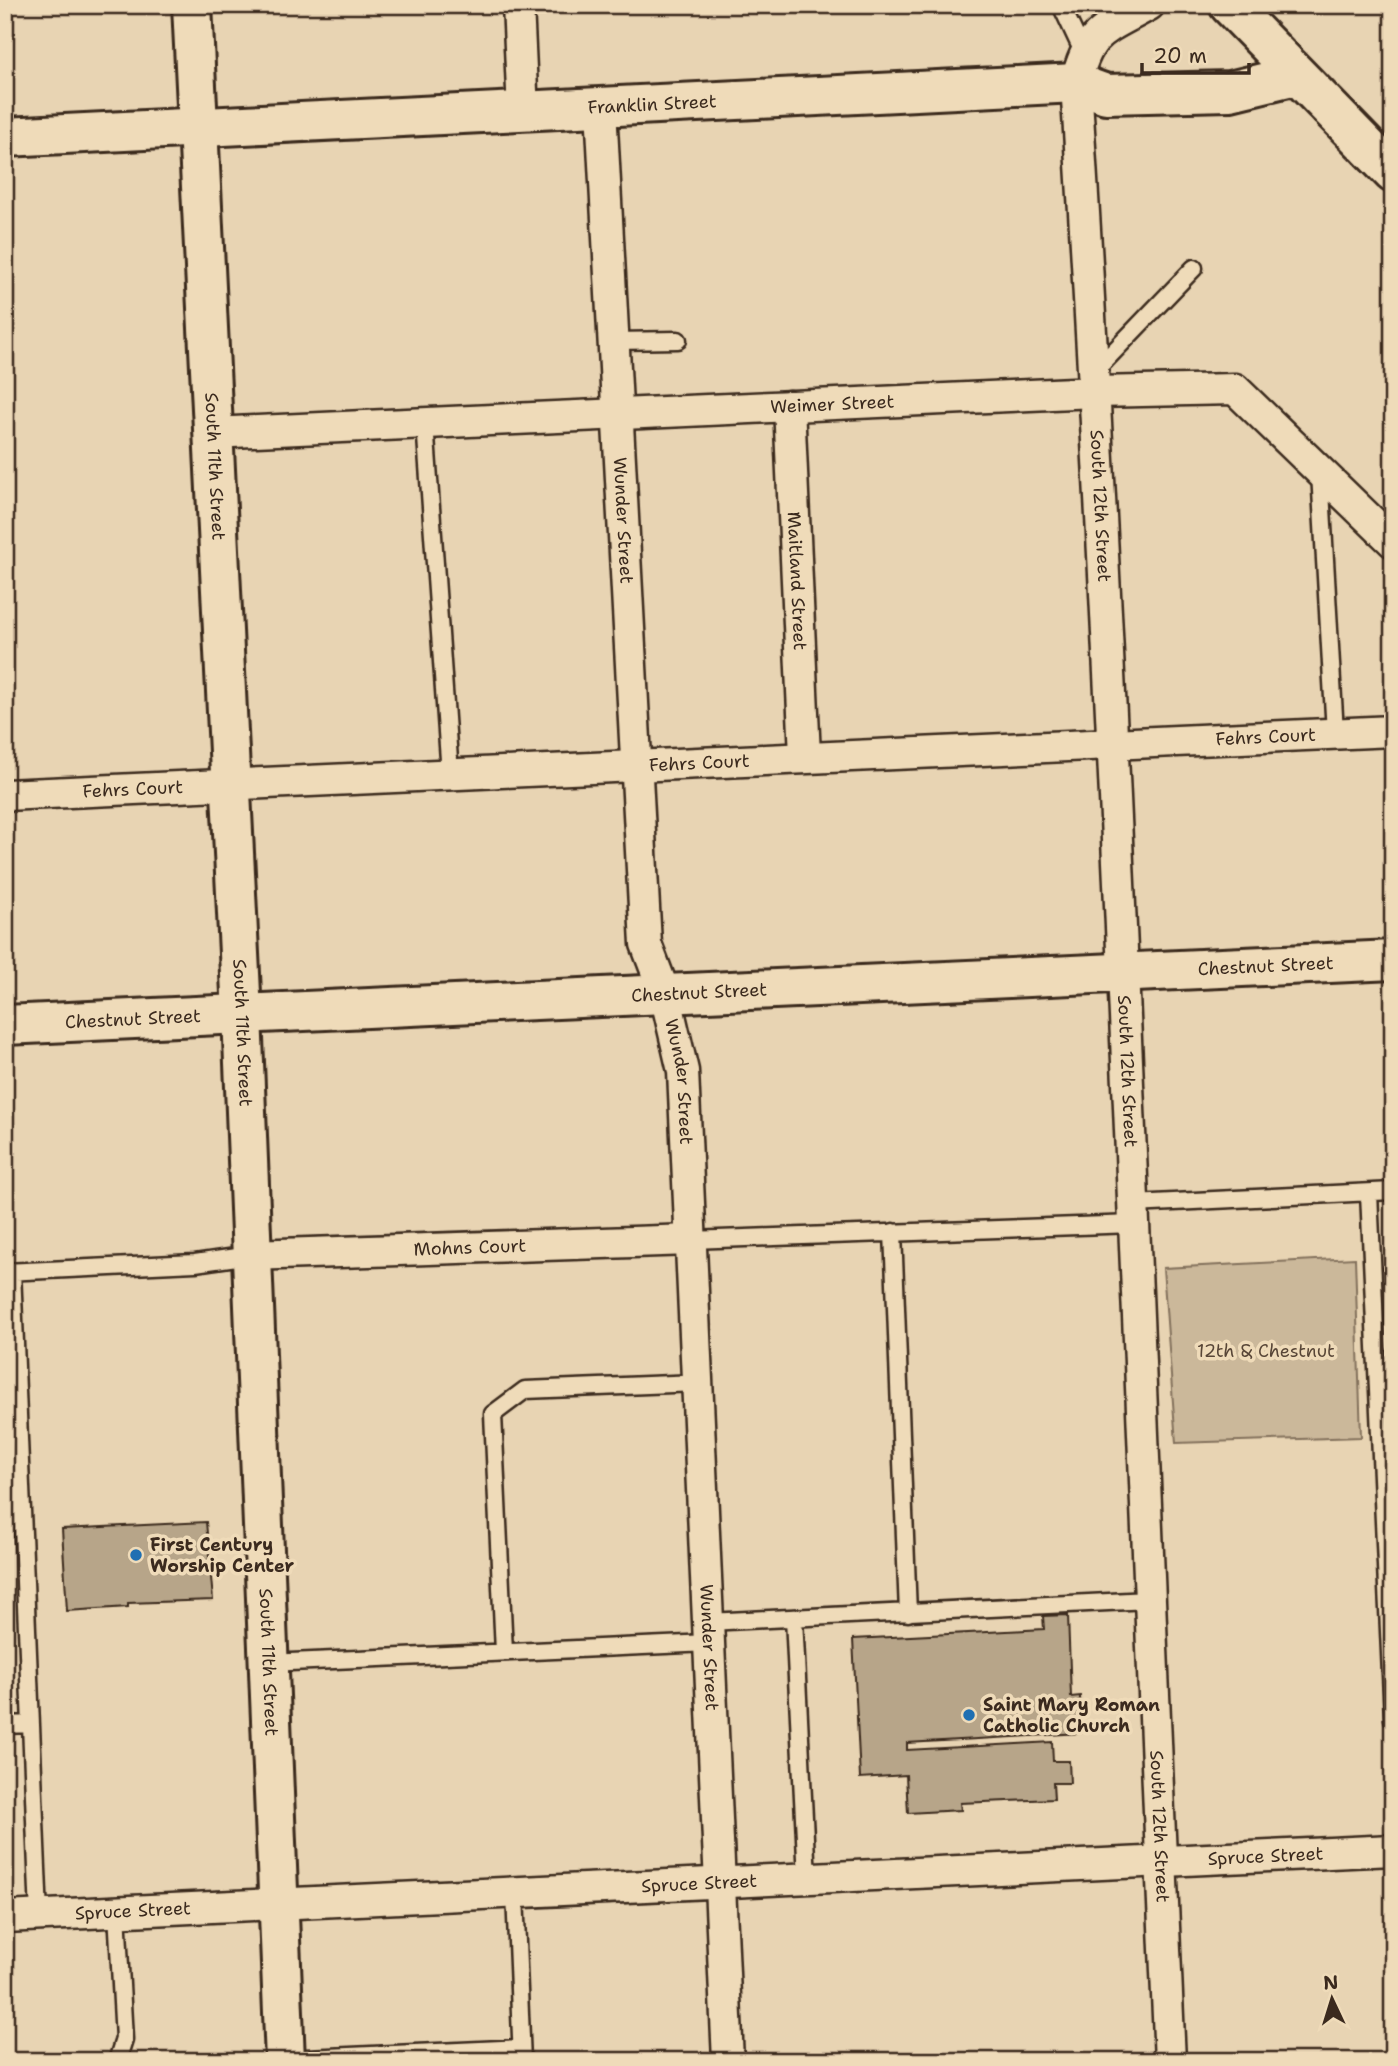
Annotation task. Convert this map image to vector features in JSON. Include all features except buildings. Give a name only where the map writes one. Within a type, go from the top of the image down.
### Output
[{"type":"street","name":"South 11th Street","points":[[192,5],[242,1013],[285,2060]]},
{"type":"street","points":[[518,5],[523,112]]},
{"type":"street","points":[[1079,68],[1100,33],[1149,5]]},
{"type":"street","points":[[1229,5],[1393,173]]},
{"type":"street","name":"Franklin Street","points":[[5,137],[601,108],[1079,68],[1106,94],[1230,91],[1296,75]]},
{"type":"street","name":"South 12th Street","points":[[1079,68],[1125,972],[1170,2061]]},
{"type":"street","name":"Wunder Street","points":[[601,108],[646,944],[665,994],[683,1071],[729,2061]]},
{"type":"street","name":"Weimer Street","points":[[212,433],[789,406],[1095,382],[1235,389],[1393,542]]},
{"type":"street","name":"Maitland Street","points":[[789,406],[805,756]]},
{"type":"street","name":"Fehrs Court","points":[[5,795],[805,756],[1393,731]]},
{"type":"street","name":"Chestnut Street","points":[[5,1025],[1393,960]]},
{"type":"street","name":"Mohns Court","points":[[250,1255],[691,1240]]},
{"type":"street","name":"Spruce Street","points":[[5,1917],[1393,1850]]},
{"type":"lane","points":[[1061,5],[1079,68]]},
{"type":"lane","points":[[1095,382],[1194,268]]},
{"type":"lane","points":[[614,341],[678,340]]},
{"type":"lane","points":[[425,423],[450,774]]},
{"type":"lane","points":[[1320,471],[1335,733]]},
{"type":"lane","points":[[691,1240],[893,1233],[1393,1191]]},
{"type":"lane","points":[[1369,1193],[1391,1609],[1393,1719]]},
{"type":"lane","points":[[893,1233],[908,1613]]},
{"type":"lane","points":[[40,1916],[9,1271],[195,1263],[250,1255]]},
{"type":"lane","points":[[504,1652],[493,1414],[525,1390],[697,1382]]},
{"type":"lane","points":[[267,1663],[504,1652],[709,1633],[794,1618],[1149,1600]]},
{"type":"lane","points":[[794,1618],[807,1878]]},
{"type":"lane","points":[[5,1725],[31,1724]]},
{"type":"lane","points":[[285,2060],[522,2054],[515,1894]]},
{"type":"lane","points":[[117,1912],[124,2039],[117,2061]]},
{"type":"green space","name":"12th & Chestnut","points":[[1355,1258],[1361,1437],[1176,1443],[1163,1268]]},
{"type":"place","name":"First Century Worship Center","points":[[136,1555]]},
{"type":"place","name":"Saint Mary Roman Catholic Church","points":[[969,1715]]}]
